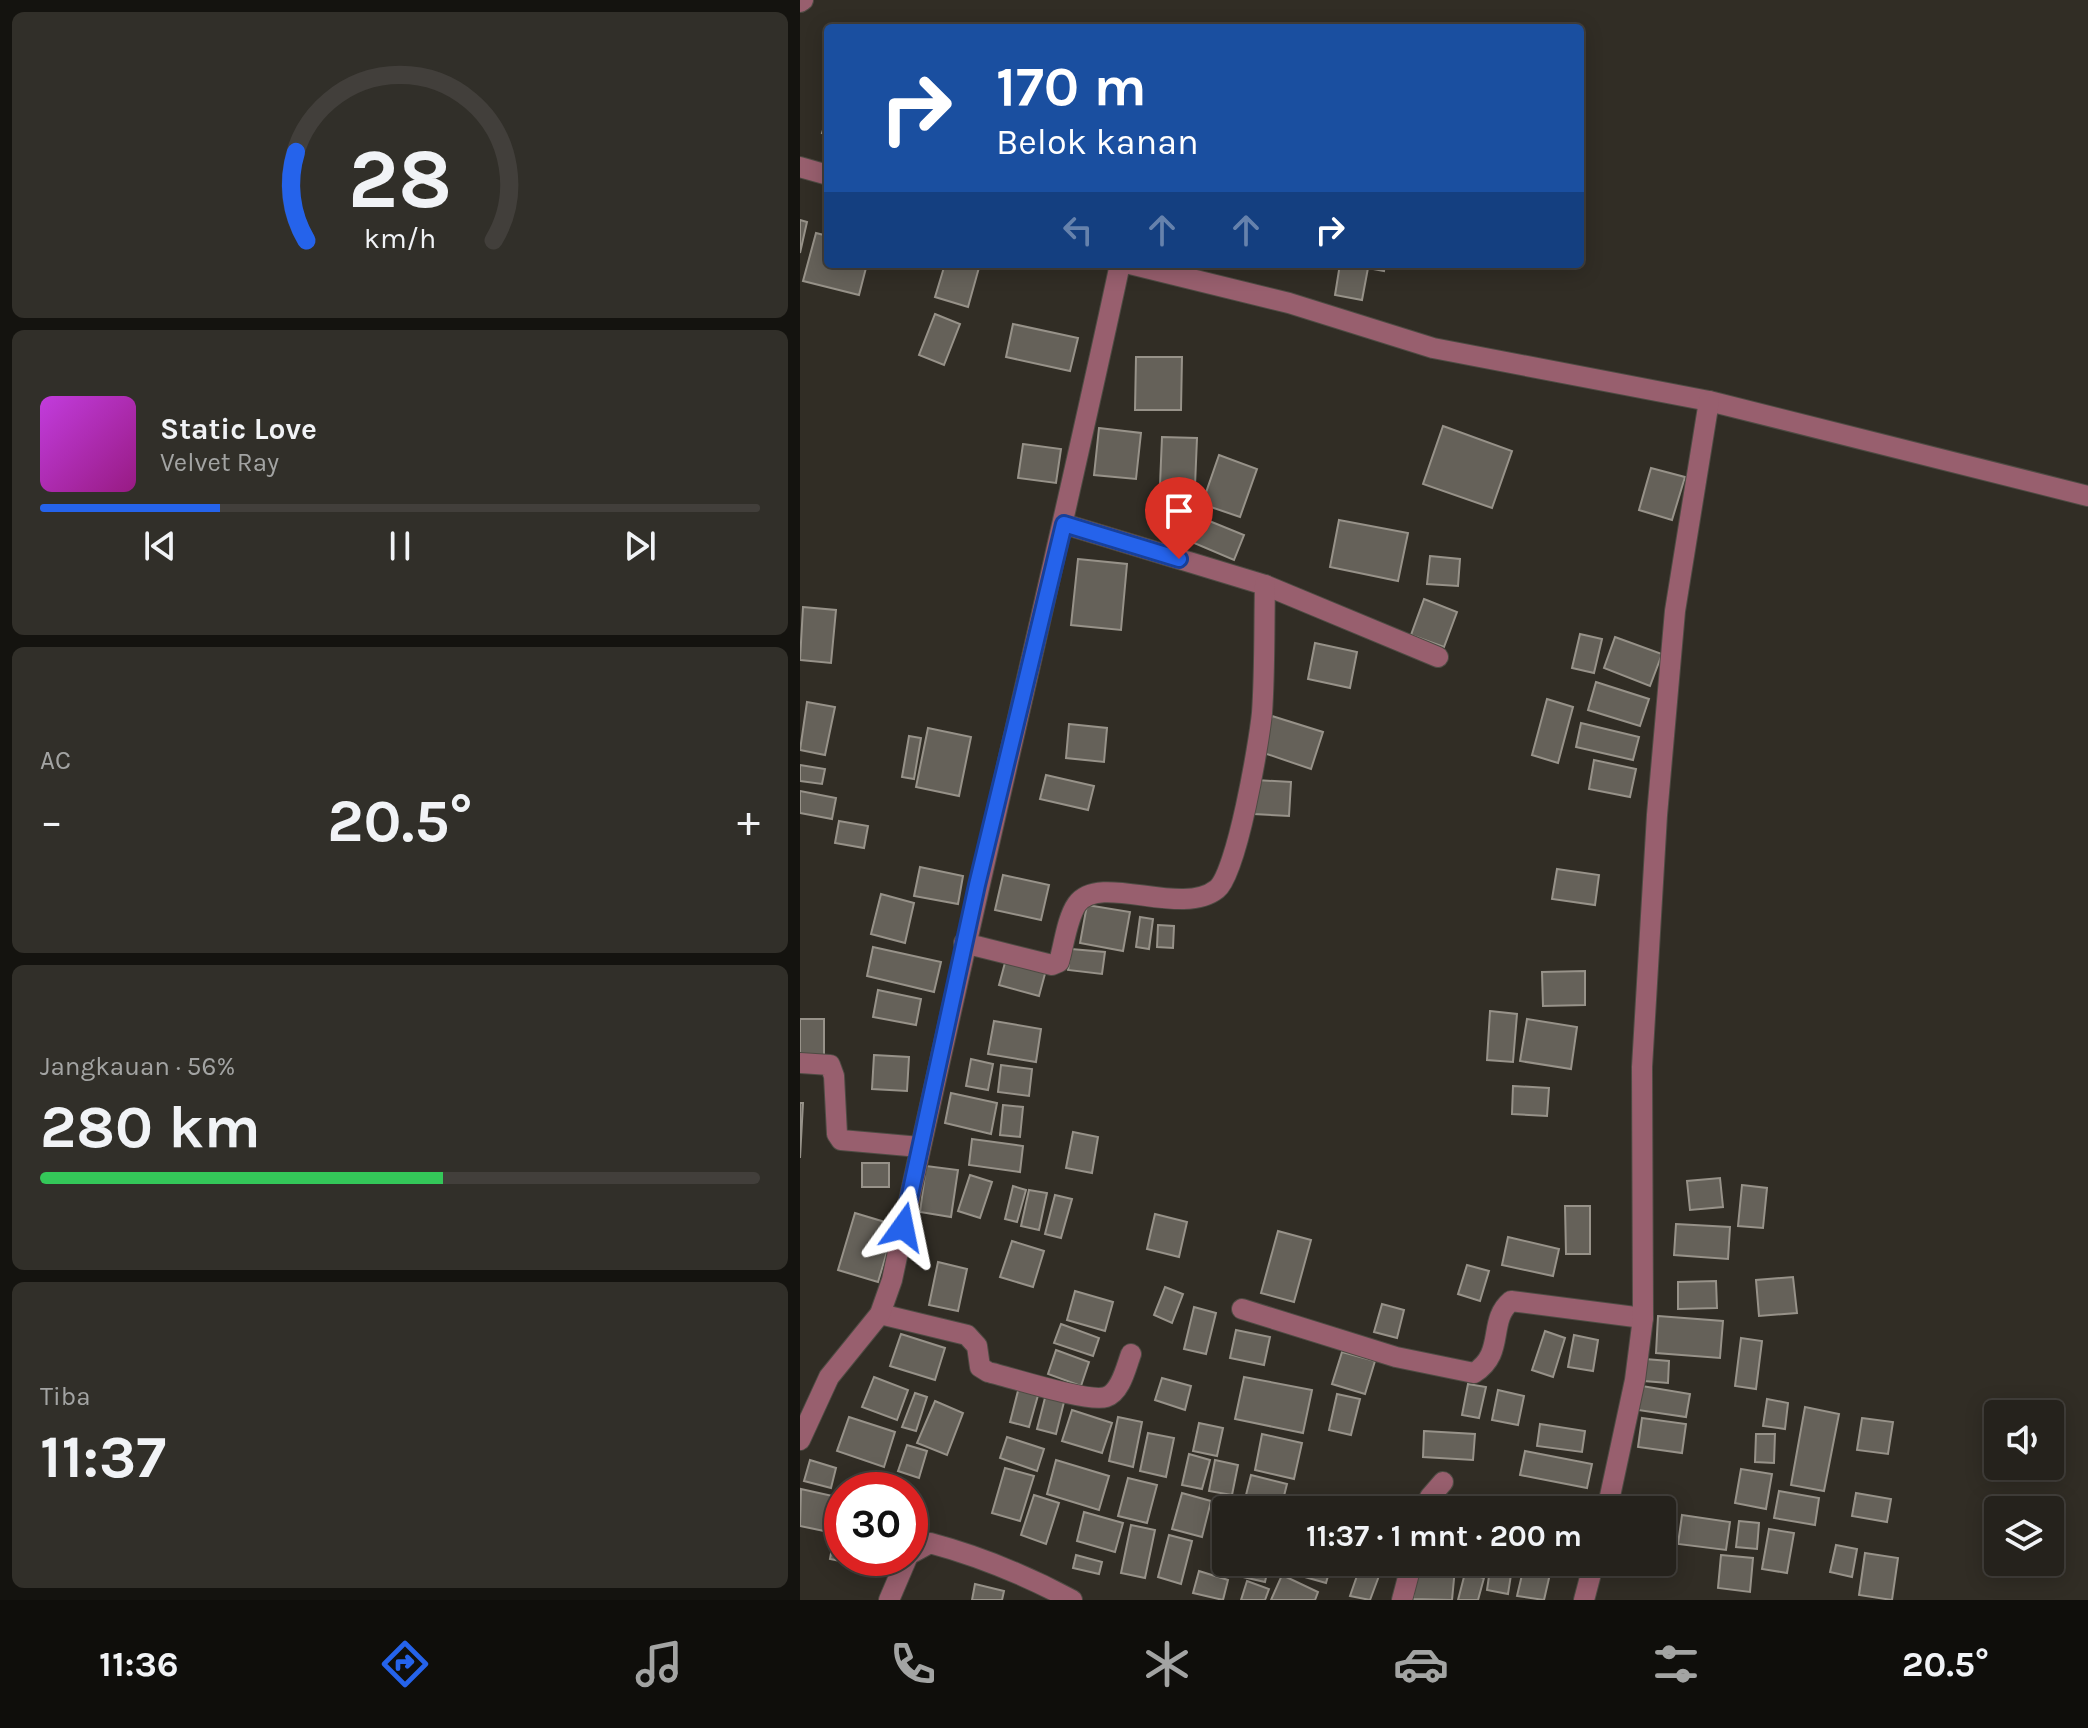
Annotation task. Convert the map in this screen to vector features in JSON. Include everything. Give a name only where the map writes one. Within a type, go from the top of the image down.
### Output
[{"type":"street","points":[[800,167],[824,174]]},
{"type":"street","points":[[800,1440],[829,1377],[880,1314],[892,1280],[964,943],[1064,524],[1119,268]]},
{"type":"street","points":[[1146,268],[1289,303],[1433,348],[1709,401],[2088,496]]},
{"type":"street","points":[[1610,1496],[1635,1380],[1643,1318],[1642,1067],[1657,815],[1675,611],[1709,401]]},
{"type":"street","points":[[1064,524],[1265,585],[1438,657]]},
{"type":"street","points":[[964,943],[1052,965],[1059,962],[1076,905],[1087,895],[1108,892],[1194,899],[1217,889],[1234,861],[1262,716],[1265,585]]},
{"type":"street","points":[[800,1063],[830,1065],[834,1076],[837,1134],[841,1140],[920,1147]]},
{"type":"street","points":[[1242,1309],[1396,1357],[1474,1373],[1493,1357],[1503,1308],[1511,1301],[1643,1318]]},
{"type":"street","points":[[880,1314],[967,1335],[977,1346],[980,1367],[988,1372],[1084,1396],[1105,1397],[1113,1392],[1131,1354]]},
{"type":"street","points":[[1431,1496],[1443,1482]]},
{"type":"street","points":[[928,1544],[953,1549],[1040,1583],[1072,1600]]},
{"type":"street","points":[[889,1600],[899,1576]]},
{"type":"street","points":[[1402,1600],[1408,1576]]},
{"type":"street","points":[[1584,1600],[1590,1576]]},
{"type":"building","points":[[800,220],[807,222],[800,253]]},
{"type":"building","points":[[816,233],[824,235],[824,268],[866,268],[859,295],[803,281]]},
{"type":"building","points":[[944,268],[979,268],[968,307],[935,297]]},
{"type":"building","points":[[1339,268],[1368,268],[1362,300],[1335,295]]},
{"type":"building","points":[[935,314],[960,324],[944,365],[919,355]]},
{"type":"building","points":[[1013,324],[1078,338],[1070,371],[1006,357]]},
{"type":"building","points":[[1136,357],[1182,357],[1181,410],[1135,410]]},
{"type":"building","points":[[1443,426],[1512,451],[1492,508],[1423,484]]},
{"type":"building","points":[[1099,428],[1141,433],[1136,479],[1094,475]]},
{"type":"building","points":[[1162,437],[1197,438],[1195,486],[1160,485]]},
{"type":"building","points":[[1023,444],[1061,449],[1056,483],[1018,478]]},
{"type":"building","points":[[1219,455],[1257,469],[1240,517],[1202,504]]},
{"type":"building","points":[[1651,468],[1685,477],[1672,520],[1639,510]]},
{"type":"building","points":[[1197,516],[1244,535],[1234,560],[1187,540]]},
{"type":"building","points":[[1339,520],[1408,533],[1398,581],[1330,567]]},
{"type":"building","points":[[1430,556],[1460,559],[1458,586],[1427,584]]},
{"type":"building","points":[[1078,559],[1127,564],[1121,630],[1071,625]]},
{"type":"building","points":[[1424,599],[1457,612],[1444,647],[1411,635]]},
{"type":"building","points":[[803,607],[836,610],[831,663],[800,660]]},
{"type":"building","points":[[1580,634],[1602,639],[1594,673],[1572,668]]},
{"type":"building","points":[[1615,637],[1662,654],[1650,686],[1604,668]]},
{"type":"building","points":[[1315,643],[1357,652],[1350,688],[1308,679]]},
{"type":"building","points":[[1596,682],[1649,699],[1640,726],[1588,710]]},
{"type":"building","points":[[1547,699],[1573,707],[1558,763],[1532,755]]},
{"type":"building","points":[[807,702],[835,707],[825,755],[800,750]]},
{"type":"building","points":[[1272,716],[1323,732],[1311,769],[1261,752]]},
{"type":"building","points":[[1581,723],[1639,737],[1633,760],[1576,747]]},
{"type":"building","points":[[1069,724],[1107,728],[1104,762],[1066,758]]},
{"type":"building","points":[[928,728],[971,737],[959,796],[916,787]]},
{"type":"building","points":[[909,736],[921,738],[914,779],[902,777]]},
{"type":"building","points":[[1594,760],[1636,769],[1630,797],[1589,789]]},
{"type":"building","points":[[800,765],[825,769],[822,784],[800,781]]},
{"type":"building","points":[[1046,775],[1094,786],[1088,810],[1040,799]]},
{"type":"building","points":[[1256,780],[1291,782],[1289,816],[1254,814]]},
{"type":"building","points":[[800,791],[836,798],[832,819],[800,813]]},
{"type":"building","points":[[839,821],[868,826],[864,848],[835,843]]},
{"type":"building","points":[[920,867],[963,876],[958,904],[914,896]]},
{"type":"building","points":[[1557,869],[1599,875],[1595,905],[1552,899]]},
{"type":"building","points":[[1003,875],[1049,885],[1041,920],[995,910]]},
{"type":"building","points":[[881,894],[914,903],[905,943],[871,934]]},
{"type":"building","points":[[1087,905],[1130,912],[1123,951],[1080,943]]},
{"type":"building","points":[[1140,917],[1153,919],[1149,949],[1136,947]]},
{"type":"building","points":[[1158,925],[1174,926],[1173,948],[1157,947]]},
{"type":"building","points":[[873,947],[941,962],[934,992],[867,976]]},
{"type":"building","points":[[1071,949],[1105,952],[1102,974],[1068,970]]},
{"type":"building","points":[[1006,959],[1046,970],[1039,996],[999,985]]},
{"type":"building","points":[[1585,971],[1585,1005],[1543,1006],[1542,972]]},
{"type":"building","points":[[878,990],[921,999],[916,1025],[873,1017]]},
{"type":"building","points":[[1490,1011],[1517,1014],[1513,1062],[1487,1060]]},
{"type":"building","points":[[800,1019],[824,1019],[824,1058],[800,1058]]},
{"type":"building","points":[[1527,1019],[1577,1027],[1571,1069],[1520,1061]]},
{"type":"building","points":[[994,1021],[1041,1029],[1036,1062],[988,1054]]},
{"type":"building","points":[[874,1055],[909,1057],[907,1091],[872,1089]]},
{"type":"building","points":[[971,1059],[993,1064],[988,1090],[966,1086]]},
{"type":"building","points":[[1001,1065],[1032,1069],[1029,1096],[998,1092]]},
{"type":"building","points":[[1513,1086],[1549,1088],[1547,1116],[1512,1114]]},
{"type":"building","points":[[951,1093],[997,1103],[991,1134],[945,1123]]},
{"type":"building","points":[[800,1103],[803,1103],[800,1158]]},
{"type":"building","points":[[1003,1105],[1023,1107],[1020,1137],[1000,1135]]},
{"type":"building","points":[[1073,1132],[1098,1137],[1092,1173],[1066,1168]]},
{"type":"building","points":[[972,1139],[1023,1146],[1020,1172],[969,1165]]},
{"type":"building","points":[[862,1163],[889,1163],[889,1187],[862,1187]]},
{"type":"building","points":[[926,1166],[958,1170],[951,1217],[920,1212]]},
{"type":"building","points":[[970,1175],[992,1182],[980,1218],[958,1211]]},
{"type":"building","points":[[1720,1178],[1723,1207],[1690,1210],[1687,1181]]},
{"type":"building","points":[[1742,1185],[1767,1188],[1763,1228],[1738,1226]]},
{"type":"building","points":[[1013,1186],[1026,1190],[1017,1222],[1005,1219]]},
{"type":"building","points":[[1029,1190],[1047,1193],[1039,1230],[1021,1226]]},
{"type":"building","points":[[1055,1195],[1072,1199],[1061,1238],[1045,1234]]},
{"type":"building","points":[[1565,1206],[1590,1206],[1590,1254],[1566,1254]]},
{"type":"building","points":[[855,1213],[895,1225],[878,1282],[838,1270]]},
{"type":"building","points":[[1155,1214],[1187,1222],[1179,1257],[1147,1249]]},
{"type":"building","points":[[1676,1224],[1730,1227],[1728,1259],[1674,1255]]},
{"type":"building","points":[[1278,1231],[1311,1240],[1294,1302],[1261,1293]]},
{"type":"building","points":[[1508,1237],[1559,1249],[1553,1276],[1502,1265]]},
{"type":"building","points":[[1012,1241],[1044,1251],[1033,1287],[1000,1277]]},
{"type":"building","points":[[938,1262],[967,1269],[958,1311],[929,1305]]},
{"type":"building","points":[[1467,1265],[1489,1271],[1480,1301],[1458,1294]]},
{"type":"building","points":[[1793,1277],[1797,1313],[1759,1316],[1756,1280]]},
{"type":"building","points":[[1716,1281],[1717,1308],[1678,1309],[1678,1282]]},
{"type":"building","points":[[1165,1287],[1183,1294],[1172,1323],[1154,1315]]},
{"type":"building","points":[[1075,1291],[1113,1302],[1105,1331],[1067,1320]]},
{"type":"building","points":[[1382,1304],[1404,1310],[1397,1338],[1374,1332]]},
{"type":"building","points":[[1194,1307],[1216,1313],[1206,1354],[1184,1349]]},
{"type":"building","points":[[1658,1316],[1723,1321],[1720,1358],[1656,1353]]},
{"type":"building","points":[[1061,1324],[1099,1338],[1093,1356],[1054,1343]]},
{"type":"building","points":[[1236,1330],[1270,1337],[1264,1365],[1230,1358]]},
{"type":"building","points":[[1545,1331],[1565,1338],[1553,1377],[1532,1370]]},
{"type":"building","points":[[901,1334],[945,1348],[935,1380],[890,1366]]},
{"type":"building","points":[[1574,1335],[1598,1340],[1593,1371],[1568,1367]]},
{"type":"building","points":[[1741,1338],[1762,1341],[1756,1389],[1735,1386]]},
{"type":"building","points":[[1056,1350],[1089,1362],[1081,1386],[1048,1374]]},
{"type":"building","points":[[1342,1352],[1375,1361],[1365,1394],[1332,1384]]},
{"type":"building","points":[[1645,1359],[1669,1361],[1668,1383],[1644,1381]]},
{"type":"building","points":[[874,1377],[908,1390],[897,1420],[862,1407]]},
{"type":"building","points":[[1244,1377],[1312,1390],[1303,1433],[1235,1419]]},
{"type":"building","points":[[1162,1378],[1191,1386],[1185,1410],[1155,1400]]},
{"type":"building","points":[[1468,1384],[1486,1387],[1479,1418],[1462,1415]]},
{"type":"building","points":[[1642,1386],[1690,1394],[1686,1417],[1638,1410]]},
{"type":"building","points":[[1019,1387],[1039,1392],[1029,1427],[1010,1422]]},
{"type":"building","points":[[1498,1390],[1524,1396],[1518,1425],[1492,1420]]},
{"type":"building","points":[[915,1393],[927,1397],[916,1431],[902,1427]]},
{"type":"building","points":[[1046,1394],[1065,1398],[1056,1434],[1037,1429]]},
{"type":"building","points":[[1337,1394],[1360,1399],[1351,1435],[1329,1430]]},
{"type":"building","points":[[1767,1399],[1788,1403],[1785,1429],[1763,1426]]},
{"type":"building","points":[[935,1401],[963,1413],[947,1455],[917,1443]]},
{"type":"building","points":[[1805,1407],[1839,1414],[1824,1491],[1791,1485]]},
{"type":"building","points":[[1072,1410],[1112,1423],[1102,1453],[1062,1441]]},
{"type":"building","points":[[849,1417],[895,1432],[884,1467],[837,1451]]},
{"type":"building","points":[[1118,1417],[1142,1422],[1133,1467],[1109,1461]]},
{"type":"building","points":[[1642,1418],[1686,1424],[1682,1453],[1638,1447]]},
{"type":"building","points":[[1862,1418],[1893,1422],[1888,1454],[1857,1450]]},
{"type":"building","points":[[1199,1423],[1223,1428],[1217,1456],[1193,1451]]},
{"type":"building","points":[[1540,1424],[1585,1431],[1582,1452],[1537,1446]]},
{"type":"building","points":[[1424,1431],[1475,1434],[1473,1460],[1423,1457]]},
{"type":"building","points":[[1148,1433],[1174,1438],[1166,1477],[1140,1471]]},
{"type":"building","points":[[1262,1434],[1302,1443],[1294,1479],[1255,1470]]},
{"type":"building","points":[[1756,1434],[1775,1434],[1774,1463],[1755,1462]]},
{"type":"building","points":[[1007,1437],[1044,1449],[1037,1471],[1000,1458]]},
{"type":"building","points":[[907,1445],[927,1451],[921,1472],[898,1471]]},
{"type":"building","points":[[1525,1451],[1592,1464],[1587,1488],[1520,1475]]},
{"type":"building","points":[[1189,1454],[1210,1460],[1202,1489],[1182,1485]]},
{"type":"building","points":[[810,1460],[836,1468],[835,1472],[824,1472],[824,1486],[804,1481]]},
{"type":"building","points":[[1056,1460],[1109,1476],[1099,1510],[1047,1494]]},
{"type":"building","points":[[1215,1460],[1238,1465],[1232,1495],[1209,1491]]},
{"type":"building","points":[[1005,1468],[1034,1476],[1020,1521],[992,1513]]},
{"type":"building","points":[[1741,1469],[1772,1474],[1766,1509],[1735,1503]]},
{"type":"building","points":[[1251,1475],[1287,1484],[1284,1496],[1246,1496]]},
{"type":"building","points":[[1128,1478],[1157,1485],[1147,1523],[1118,1516]]},
{"type":"building","points":[[801,1489],[824,1494],[824,1531],[800,1526]]},
{"type":"building","points":[[1779,1491],[1819,1498],[1815,1525],[1774,1518]]},
{"type":"building","points":[[1182,1493],[1211,1501],[1202,1537],[1172,1529]]},
{"type":"building","points":[[1856,1493],[1891,1499],[1887,1522],[1852,1516]]},
{"type":"building","points":[[1034,1495],[1059,1503],[1046,1544],[1021,1535]]},
{"type":"building","points":[[1084,1512],[1123,1523],[1115,1552],[1077,1541]]},
{"type":"building","points":[[1682,1515],[1730,1522],[1726,1550],[1678,1544]]},
{"type":"building","points":[[1739,1521],[1759,1523],[1757,1549],[1736,1547]]},
{"type":"building","points":[[1131,1525],[1155,1530],[1145,1578],[1121,1573]]},
{"type":"building","points":[[1769,1529],[1794,1533],[1787,1573],[1762,1569]]},
{"type":"building","points":[[1169,1535],[1192,1541],[1181,1584],[1158,1577]]},
{"type":"building","points":[[1836,1545],[1857,1549],[1852,1577],[1830,1572]]},
{"type":"building","points":[[1865,1553],[1898,1558],[1892,1600],[1859,1595]]},
{"type":"building","points":[[1076,1555],[1102,1562],[1099,1574],[1073,1568]]},
{"type":"building","points":[[1721,1555],[1753,1558],[1750,1592],[1718,1588]]},
{"type":"building","points":[[1199,1571],[1228,1580],[1223,1600],[1193,1593]]},
{"type":"building","points":[[1239,1576],[1266,1576],[1265,1582]]},
{"type":"building","points":[[1282,1576],[1318,1592],[1315,1600],[1271,1600]]},
{"type":"building","points":[[1301,1576],[1328,1576],[1326,1583]]},
{"type":"building","points":[[1357,1576],[1379,1576],[1370,1600],[1350,1596]]},
{"type":"building","points":[[1416,1576],[1454,1576],[1452,1600],[1413,1599]]},
{"type":"building","points":[[1464,1576],[1484,1578],[1478,1600],[1458,1600]]},
{"type":"building","points":[[1489,1576],[1511,1576],[1508,1594],[1487,1590]]},
{"type":"building","points":[[1522,1576],[1549,1576],[1544,1600],[1517,1596]]},
{"type":"building","points":[[1247,1581],[1269,1589],[1265,1600],[1241,1600]]},
{"type":"building","points":[[975,1584],[1004,1591],[1002,1600],[972,1600]]},
{"type":"route","points":[[903,1227],[977,885],[1064,524],[1179,559]]}]
